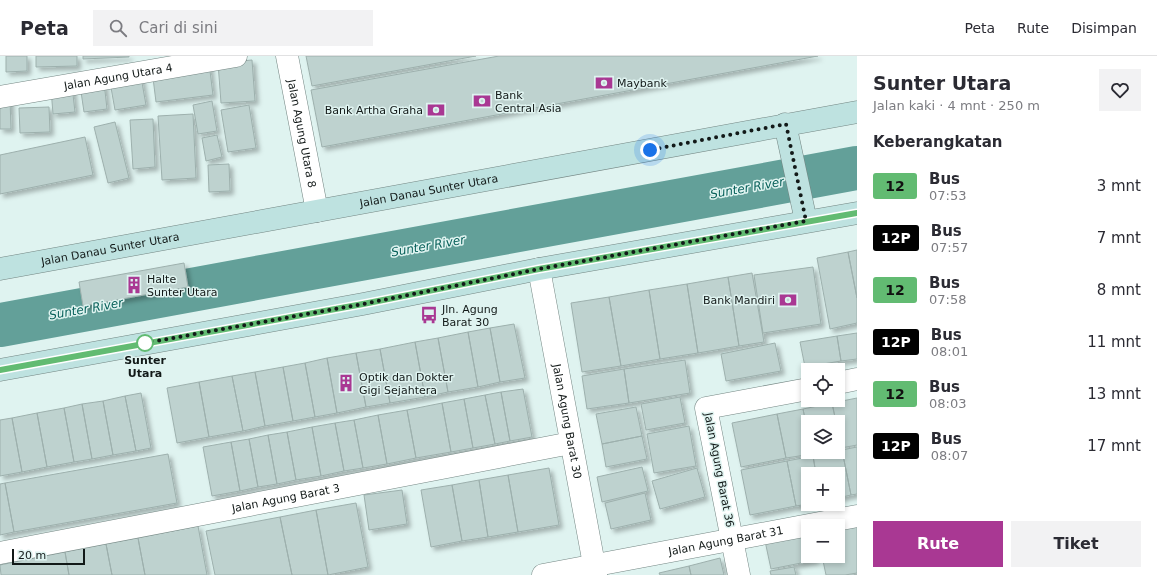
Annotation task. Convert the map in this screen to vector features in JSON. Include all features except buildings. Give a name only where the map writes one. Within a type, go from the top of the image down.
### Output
[{"type":"main road","name":"Jalan Danau Sunter Utara","points":[[0,268],[317,211],[788,135],[857,112]]},
{"type":"main road","points":[[788,135],[804,214]]},
{"type":"main road","points":[[0,370],[363,304],[804,214],[857,213]]},
{"type":"street","name":"Jalan Agung Utara 4","points":[[0,97],[236,56]]},
{"type":"street","name":"Jalan Agung Utara 8","points":[[287,56],[317,211]]},
{"type":"street","name":"Jalan Agung Barat 30","points":[[539,269],[595,570]]},
{"type":"street","points":[[845,382],[857,379]]},
{"type":"street","name":"Jalan Agung Barat 36","points":[[732,540],[706,408],[801,390]]},
{"type":"street","name":"Jalan Agung Barat 3","points":[[0,553],[571,443]]},
{"type":"street","name":"Jalan Agung Barat 31","points":[[543,575],[595,570],[732,540],[857,516]]},
{"type":"street","points":[[732,540],[739,575]]},
{"type":"waterway","name":"Sunter River","points":[[0,325],[857,168]]},
{"type":"bus line","name":"12","points":[[0,370],[363,304],[539,269],[857,213]]},
{"type":"place","name":"Maybank","points":[[604,83]]},
{"type":"place","name":"Bank Central Asia","points":[[482,101]]},
{"type":"place","name":"Bank Artha Graha","points":[[436,110]]},
{"type":"place","name":"Halte Sunter Utara","points":[[134,285]]},
{"type":"place","name":"Bank Mandiri","points":[[788,300]]},
{"type":"place","name":"Jln. Agung Barat 30","points":[[429,315]]},
{"type":"place","name":"Sunter Utara","points":[[145,343]]},
{"type":"place","name":"Optik dan Dokter Gigi Sejahtera","points":[[346,383]]},
{"type":"route","points":[[145,343],[363,304],[539,269],[806,221],[786,124],[650,150]]}]
